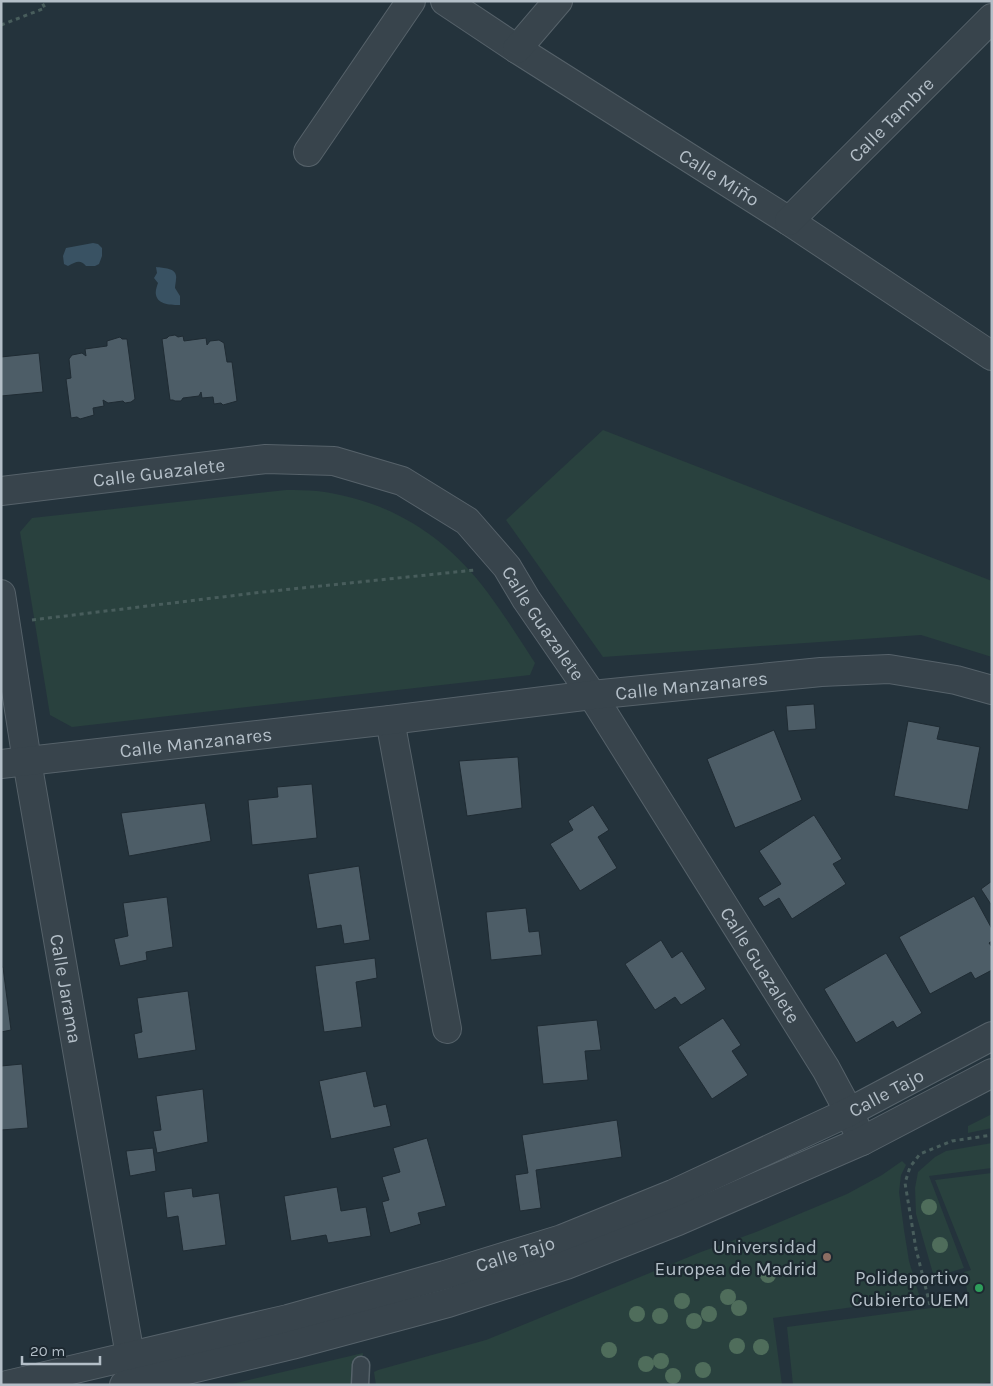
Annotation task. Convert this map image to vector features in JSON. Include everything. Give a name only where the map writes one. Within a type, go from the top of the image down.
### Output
[{"type":"street","points":[[308,152],[412,1]]},
{"type":"street","name":"Calle Miño","points":[[445,1],[517,49],[790,221],[992,356]]},
{"type":"street","points":[[517,49],[558,1]]},
{"type":"street","name":"Calle Tambre","points":[[790,221],[992,18]]},
{"type":"street","name":"Calle Guazalete","points":[[1,491],[266,459],[334,461],[402,481],[467,521],[507,567],[526,599],[592,695],[826,1070],[862,1140]]},
{"type":"street","name":"Calle Jarama","points":[[1,594],[6,623],[14,762],[130,1356],[129,1384]]},
{"type":"street","name":"Calle Manzanares","points":[[14,762],[390,720],[592,695],[821,672],[889,669],[956,680],[992,690]]},
{"type":"street","points":[[390,720],[447,1029]]},
{"type":"street","name":"Calle Tajo","points":[[7,1385],[288,1319],[562,1239],[673,1194],[849,1112],[992,1036]]},
{"type":"street","name":"Calle Tajo","points":[[129,1384],[292,1346],[448,1303],[566,1266],[678,1221],[862,1140],[992,1073]]},
{"type":"lane","points":[[360,1385],[361,1365]]},
{"type":"path","points":[[1,26],[44,8],[41,1]]},
{"type":"path","points":[[6,623],[263,592],[507,567]]},
{"type":"path","points":[[930,1305],[916,1249],[908,1206],[905,1183],[910,1167],[920,1154],[944,1144],[992,1135]]},
{"type":"green space","points":[[603,430],[992,581],[992,657],[921,635],[603,657],[506,520]]},
{"type":"green space","points":[[286,490],[317,491],[368,503],[391,512],[434,538],[471,572],[500,610],[535,663],[530,675],[72,727],[50,715],[20,532],[32,518]]},
{"type":"green space","points":[[992,1114],[992,1128],[968,1133],[968,1126]]},
{"type":"green space","points":[[992,1143],[992,1168],[929,1176],[964,1268],[934,1277],[916,1214],[915,1188],[918,1172],[935,1157],[946,1151]]},
{"type":"green space","points":[[902,1161],[906,1165],[901,1175],[899,1192],[909,1261],[920,1298],[773,1318],[782,1385],[376,1385],[374,1372],[378,1370],[486,1340],[847,1194],[882,1175]]},
{"type":"green space","name":"Polideportivo Cubierto UEM","points":[[992,1173],[992,1382],[968,1385],[793,1385],[787,1327],[969,1303],[964,1272],[971,1270],[935,1180]]},
{"type":"green space","points":[[363,1353],[360,1385],[228,1385]]},
{"type":"water","points":[[93,243],[98,244],[102,248],[99,264],[86,266],[76,262],[68,266],[64,264],[63,256],[66,248]]},
{"type":"water","points":[[156,267],[170,269],[175,273],[175,288],[180,296],[180,305],[166,304],[157,298],[158,283],[154,278],[157,273]]},
{"type":"building","points":[[175,335],[178,337],[183,336],[184,341],[206,338],[207,345],[210,341],[219,340],[224,343],[227,362],[232,362],[237,401],[223,405],[221,403],[214,404],[213,397],[202,398],[201,392],[199,396],[183,398],[181,401],[170,400],[162,339]]},
{"type":"building","points":[[120,337],[127,339],[135,399],[125,403],[123,401],[108,403],[103,400],[104,406],[93,408],[94,415],[80,419],[77,417],[71,418],[66,379],[71,378],[69,359],[72,355],[82,353],[86,356],[85,349],[107,346],[107,341]]},
{"type":"building","points":[[39,353],[43,392],[1,396],[1,357]]},
{"type":"building","points":[[814,704],[816,729],[788,731],[786,706]]},
{"type":"building","points":[[908,721],[940,727],[937,739],[980,747],[968,810],[894,796]]},
{"type":"building","points":[[774,730],[802,800],[735,828],[707,759]]},
{"type":"building","points":[[518,757],[522,808],[467,816],[459,761]]},
{"type":"building","points":[[312,784],[317,838],[252,845],[248,800],[278,797],[277,787]]},
{"type":"building","points":[[205,803],[211,841],[129,856],[121,813]]},
{"type":"building","points":[[593,805],[609,830],[598,837],[617,868],[580,891],[550,844],[573,830],[568,821]]},
{"type":"building","points":[[814,815],[842,859],[833,864],[846,884],[792,919],[779,898],[764,907],[758,898],[781,884],[759,851]]},
{"type":"building","points":[[359,866],[370,940],[344,944],[341,925],[317,929],[308,874]]},
{"type":"building","points":[[992,881],[992,906],[981,889]]},
{"type":"building","points":[[974,896],[992,929],[992,941],[989,943],[992,947],[992,970],[975,979],[971,972],[930,994],[899,937]]},
{"type":"building","points":[[167,897],[173,947],[146,952],[147,960],[120,966],[114,939],[128,936],[123,903]]},
{"type":"building","points":[[526,908],[529,932],[539,931],[542,955],[491,960],[486,912]]},
{"type":"building","points":[[661,940],[672,958],[682,951],[706,989],[681,1005],[675,997],[655,1010],[625,964]]},
{"type":"building","points":[[886,953],[922,1013],[897,1028],[893,1021],[856,1043],[824,989]]},
{"type":"building","points":[[375,958],[377,978],[356,982],[362,1027],[324,1032],[315,966]]},
{"type":"building","points":[[1,967],[3,967],[11,1030],[1,1032]]},
{"type":"building","points":[[188,991],[196,1050],[138,1059],[134,1034],[142,1032],[137,998]]},
{"type":"building","points":[[723,1018],[741,1045],[732,1051],[748,1075],[712,1099],[678,1047]]},
{"type":"building","points":[[597,1020],[601,1050],[585,1051],[588,1080],[543,1084],[537,1026]]},
{"type":"building","points":[[22,1064],[28,1128],[1,1130],[1,1066]]},
{"type":"building","points":[[366,1071],[374,1107],[386,1104],[391,1126],[331,1139],[319,1081]]},
{"type":"building","points":[[203,1089],[208,1142],[157,1153],[153,1131],[161,1130],[156,1096]]},
{"type":"building","points":[[617,1120],[622,1157],[536,1170],[541,1208],[520,1211],[515,1175],[528,1173],[522,1135]]},
{"type":"building","points":[[427,1138],[446,1206],[418,1213],[421,1224],[390,1233],[382,1202],[389,1200],[382,1177],[400,1172],[393,1148]]},
{"type":"building","points":[[153,1148],[156,1171],[130,1176],[126,1151]]},
{"type":"building","points":[[337,1187],[341,1211],[366,1207],[371,1236],[328,1243],[326,1235],[291,1241],[284,1196]]},
{"type":"building","points":[[192,1188],[193,1197],[219,1193],[226,1245],[183,1251],[178,1216],[167,1218],[164,1192]]},
{"type":"place","name":"Universidad Europea de Madrid","points":[[827,1257]]},
{"type":"place","name":"Polideportivo Cubierto UEM","points":[[979,1288]]}]
